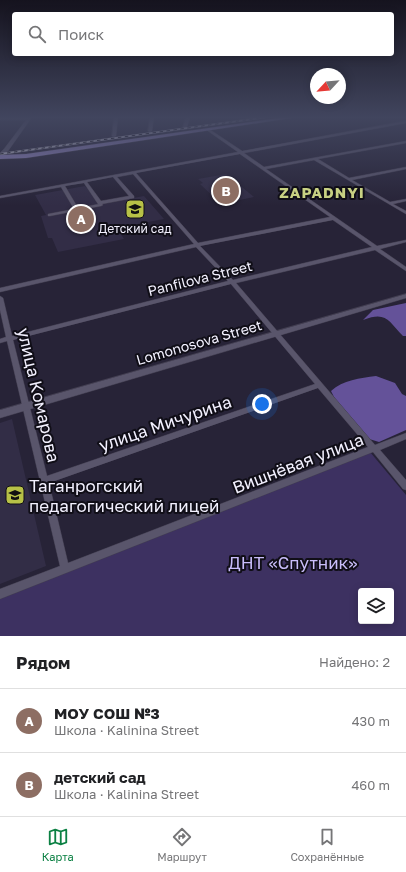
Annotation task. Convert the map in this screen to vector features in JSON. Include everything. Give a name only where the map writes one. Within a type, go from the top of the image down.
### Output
[{"type":"main road","points":[[2,158],[92,147]]},
{"type":"street","points":[[2,158],[10,147]]},
{"type":"street","points":[[234,147],[406,269]]},
{"type":"street","points":[[0,197],[115,177],[265,147]]},
{"type":"street","points":[[263,168],[381,147]]},
{"type":"street","points":[[315,159],[406,213]]},
{"type":"street","points":[[349,179],[406,168]]},
{"type":"street","points":[[134,173],[197,245],[232,282],[406,486]]},
{"type":"street","points":[[84,182],[100,203],[132,197],[115,177]]},
{"type":"street","points":[[63,186],[77,210]]},
{"type":"street","points":[[390,204],[406,200]]},
{"type":"street","points":[[50,215],[101,205]]},
{"type":"street","points":[[0,290],[197,245],[334,218]]},
{"type":"street","name":"Panfilova Street","points":[[0,341],[232,282],[406,241]]},
{"type":"street","name":"Lomonosova Street","points":[[0,414],[406,296]]},
{"type":"street","name":"улица Комарова","points":[[0,298],[65,569]]},
{"type":"street","name":"улица Мичурина","points":[[44,481],[319,385]]},
{"type":"street","name":"Вишнёвая улица","points":[[0,594],[376,449],[406,436]]},
{"type":"shaded area","points":[[226,174],[254,197],[221,204],[200,184],[203,183],[198,179]]},
{"type":"shaded area","points":[[85,186],[100,204],[144,196],[164,219],[117,228],[124,239],[58,252],[52,238],[48,238],[41,216],[46,215],[35,195]]},
{"type":"shaded area","points":[[406,303],[406,336],[403,336],[390,322],[382,317],[371,317],[363,320],[373,310]]},
{"type":"shaded area","points":[[376,376],[395,383],[402,394],[406,396],[406,430],[379,442],[366,438],[339,407],[331,391],[346,382]]},
{"type":"shaded area","name":"Таганрогский педагогический лицей","points":[[12,419],[46,566],[0,584],[0,423]]},
{"type":"green space","name":"ДНТ «Спутник»","points":[[370,452],[406,495],[406,636],[0,636],[0,597]]},
{"type":"railway","points":[[0,154],[53,147]]},
{"type":"place","name":"детский сад","points":[[226,191]]},
{"type":"place","name":"Детский сад","points":[[135,209]]},
{"type":"place","name":"МОУ СОШ №3","points":[[81,219]]},
{"type":"place","name":"Таганрогский педагогический лицей","points":[[15,495]]},
{"type":"district","name":"ZAPADNYI","points":[[322,192]]}]
